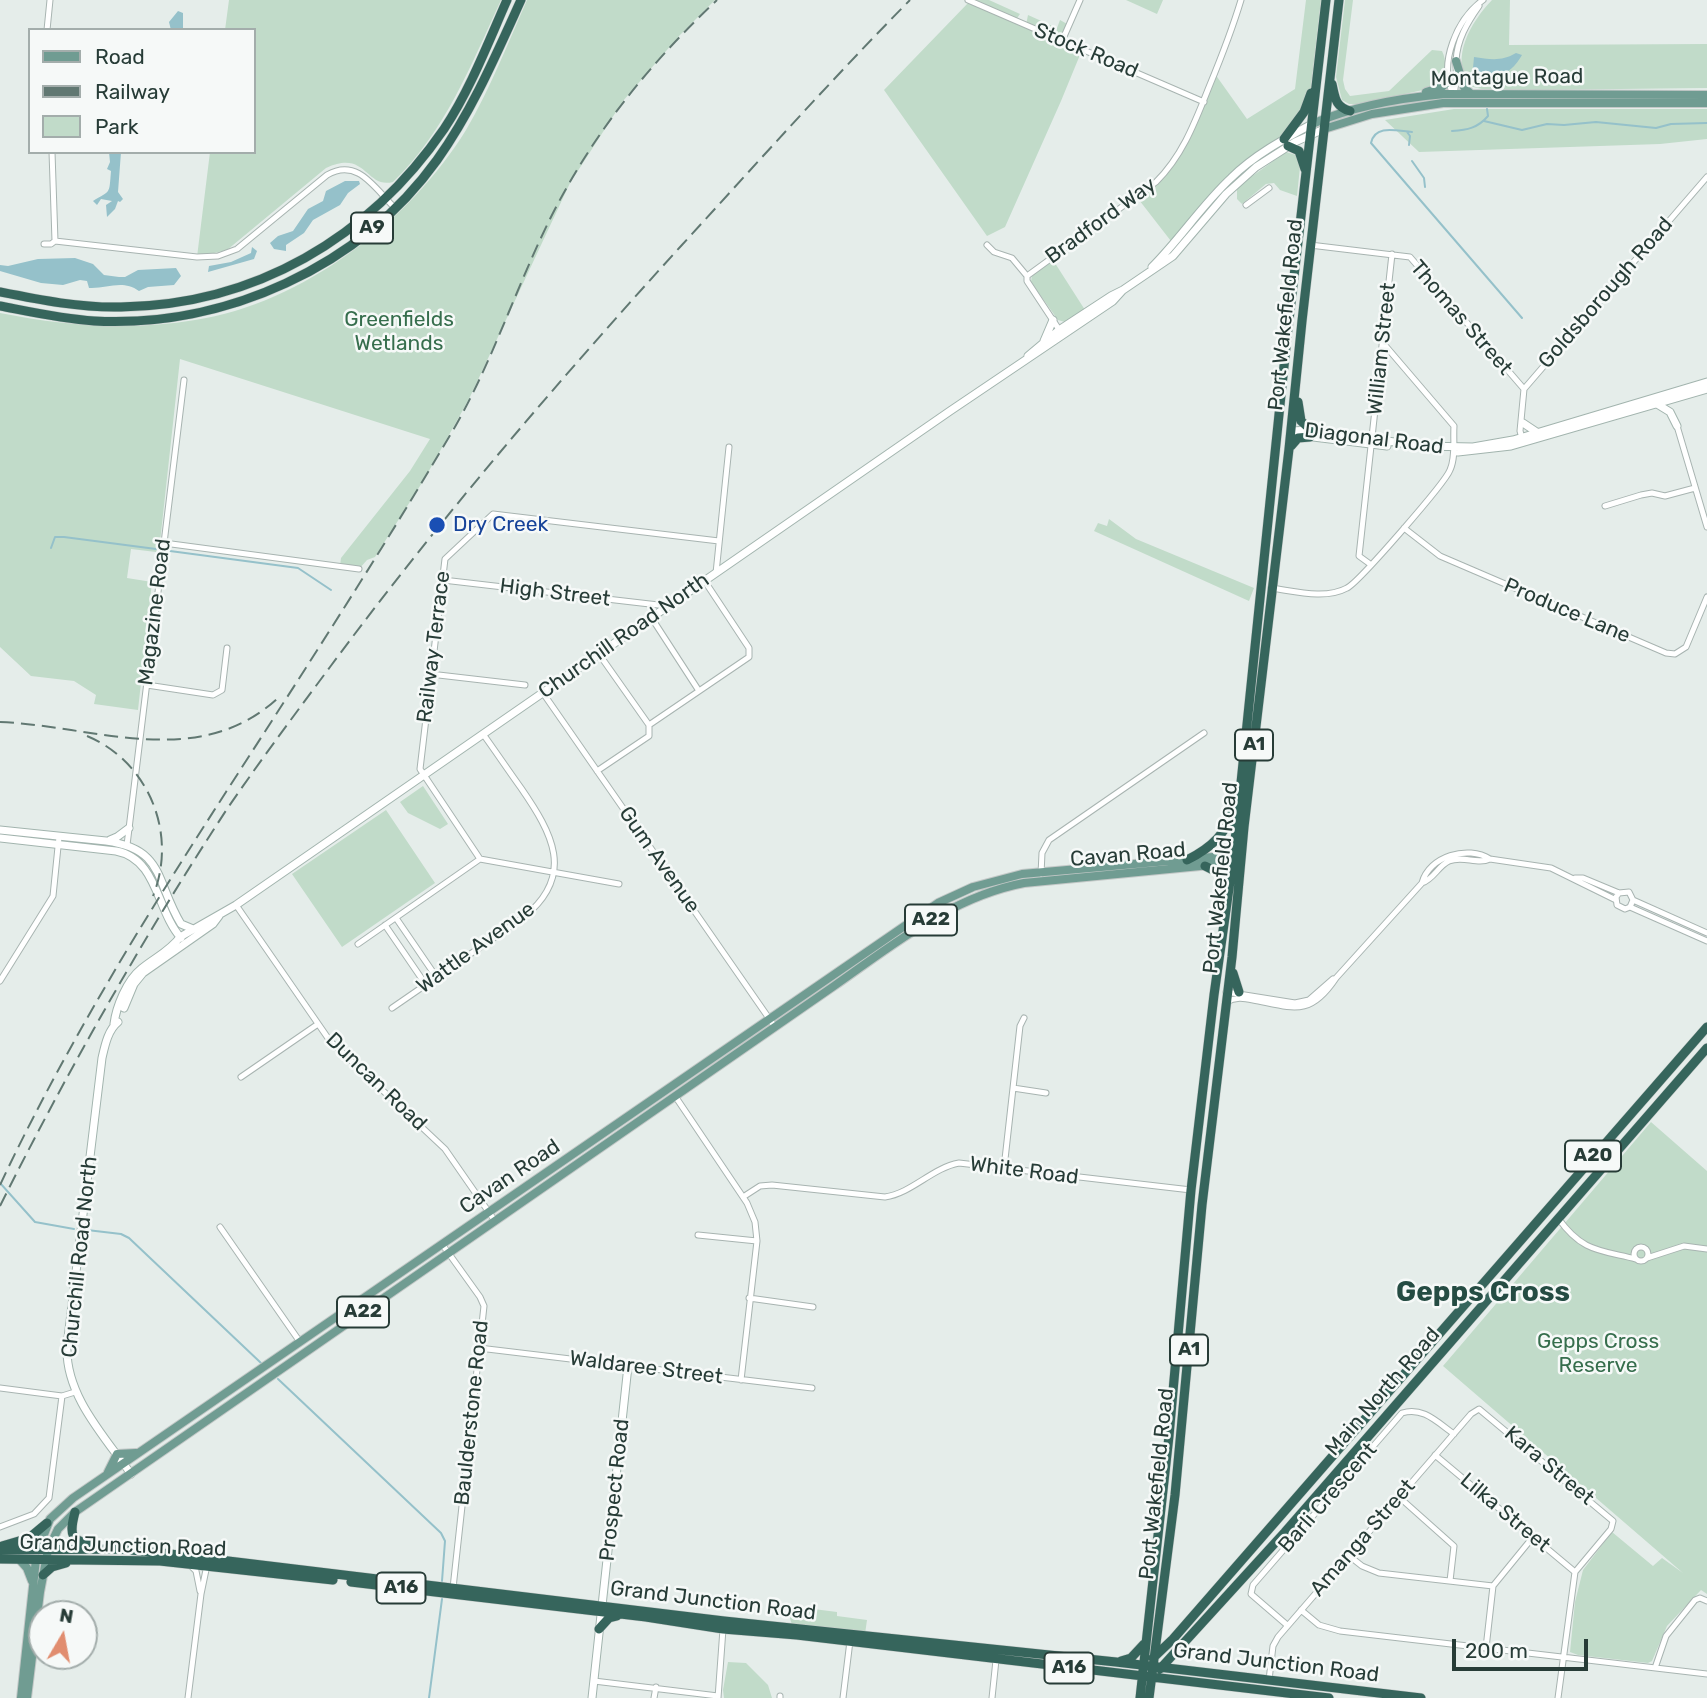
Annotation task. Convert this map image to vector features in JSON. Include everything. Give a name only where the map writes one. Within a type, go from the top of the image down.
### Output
[{"type":"highway","name":"A9","points":[[0,292],[74,305],[121,307],[168,304],[215,295],[261,280],[304,259],[345,234],[386,199],[417,165],[445,126],[469,84],[507,0]]},
{"type":"highway","name":"A9","points":[[0,306],[75,319],[118,321],[185,316],[229,305],[293,280],[342,250],[395,208],[437,160],[474,102],[521,0]]},
{"type":"highway","name":"Port Wakefield Road","points":[[1153,1664],[1144,1644],[1175,1368],[1191,1191],[1233,860],[1290,313],[1326,0]]},
{"type":"highway","name":"Port Wakefield Road","points":[[1147,1677],[1153,1664],[1169,1541],[1188,1370],[1205,1172],[1232,957],[1244,827],[1339,0]]},
{"type":"highway","points":[[1306,174],[1299,151],[1286,143],[1307,106],[1320,57]]},
{"type":"highway","points":[[1330,75],[1337,104],[1350,111]]},
{"type":"highway","points":[[1296,258],[1305,246],[1310,245]]},
{"type":"highway","points":[[1290,313],[1298,314],[1304,300]]},
{"type":"highway","points":[[1289,449],[1298,438],[1310,433],[1299,416],[1297,372]]},
{"type":"highway","points":[[1271,507],[1281,467],[1284,440],[1291,431],[1287,425],[1283,392]]},
{"type":"highway","points":[[1251,684],[1260,663],[1263,663]]},
{"type":"highway","points":[[1187,860],[1209,847],[1226,830],[1244,757]]},
{"type":"highway","points":[[1237,910],[1233,860],[1244,827]]},
{"type":"highway","points":[[1205,866],[1221,874],[1228,892]]},
{"type":"highway","points":[[1232,957],[1233,978],[1239,992]]},
{"type":"highway","points":[[1210,1029],[1215,1022],[1220,995],[1226,992]]},
{"type":"highway","name":"Main North Road","points":[[1147,1677],[1153,1664],[1173,1639],[1707,1027]]},
{"type":"highway","name":"Main North Road","points":[[1153,1664],[1181,1647],[1292,1524],[1707,1048]]},
{"type":"highway","points":[[1202,1205],[1191,1191],[1199,1186],[1205,1172]]},
{"type":"highway","points":[[1536,1221],[1551,1216],[1559,1218],[1557,1209],[1565,1188]]},
{"type":"highway","points":[[1175,1368],[1188,1370]]},
{"type":"highway","points":[[75,1512],[70,1529],[79,1542],[120,1549]]},
{"type":"highway","points":[[0,1548],[29,1538],[47,1523]]},
{"type":"highway","points":[[1157,1539],[1169,1541]]},
{"type":"highway","name":"Grand Junction Road","points":[[0,1548],[99,1560],[208,1562]]},
{"type":"highway","name":"Grand Junction Road","points":[[0,1559],[120,1549],[724,1625]]},
{"type":"highway","points":[[43,1575],[52,1567],[62,1564],[99,1560]]},
{"type":"highway","points":[[1234,1569],[1243,1576]]},
{"type":"highway","name":"Grand Junction Road","points":[[601,1609],[622,1615],[850,1638],[1329,1698]]},
{"type":"highway","points":[[599,1629],[611,1617],[622,1615]]},
{"type":"highway","points":[[1157,1632],[1162,1637],[1173,1639]]},
{"type":"highway","points":[[1116,1662],[1131,1658],[1144,1644]]},
{"type":"highway","points":[[1181,1647],[1181,1664],[1189,1671]]},
{"type":"highway","name":"Grand Junction Road","points":[[997,1656],[1153,1664],[1189,1671],[1421,1698]]},
{"type":"highway","name":"A1","points":[[1140,1698],[1147,1677]]},
{"type":"highway","name":"A1","points":[[1147,1677],[1149,1698]]},
{"type":"highway","points":[[1261,1690],[1269,1680],[1276,1692]]},
{"type":"main road","points":[[1457,61],[1464,87],[1471,94]]},
{"type":"main road","points":[[1386,103],[1404,96],[1436,90],[1449,81]]},
{"type":"main road","points":[[1427,104],[1453,94],[1458,98],[1502,102]]},
{"type":"main road","name":"Montague Road","points":[[1311,129],[1325,118],[1418,97],[1453,94],[1707,95]]},
{"type":"main road","name":"Montague Road","points":[[1324,130],[1372,114],[1427,104],[1707,103]]},
{"type":"main road","name":"Cavan Road","points":[[42,1554],[58,1529],[75,1512],[939,915],[964,901],[1041,876],[1213,857],[1233,860]]},
{"type":"main road","name":"Cavan Road","points":[[42,1554],[47,1523],[65,1505],[938,903],[973,887],[1006,877],[1205,866],[1233,860]]},
{"type":"main road","points":[[894,933],[900,941]]},
{"type":"main road","points":[[834,986],[839,971]]},
{"type":"main road","points":[[104,1478],[117,1454],[140,1452]]},
{"type":"main road","name":"A22","points":[[27,1698],[43,1575],[42,1554]]},
{"type":"main road","name":"A22","points":[[21,1698],[33,1587],[42,1554]]},
{"type":"main road","points":[[19,1559],[29,1573],[33,1587]]},
{"type":"street","points":[[47,28],[50,0]]},
{"type":"street","name":"Stock Road","points":[[968,0],[1203,102]]},
{"type":"street","points":[[1062,41],[1080,0]]},
{"type":"street","name":"Bradford Way","points":[[1061,332],[1027,281],[1027,276],[1156,182],[1173,165],[1231,36],[1241,0]]},
{"type":"street","points":[[1453,94],[1462,34],[1483,0]]},
{"type":"street","points":[[1453,94],[1449,81],[1450,54],[1457,33],[1471,9],[1483,0]]},
{"type":"street","name":"Churchill Road North","points":[[1145,276],[1224,185],[1244,166],[1311,129],[1324,130]]},
{"type":"street","name":"Churchill Road North","points":[[131,1474],[75,1392],[69,1375],[67,1354],[102,1058],[131,979],[180,937],[236,905],[1028,357],[1044,342],[1173,256],[1226,194],[1286,143]]},
{"type":"street","points":[[52,154],[55,241]]},
{"type":"street","points":[[44,244],[55,241],[197,257],[218,256],[237,248],[327,175],[343,169],[359,173],[395,208]]},
{"type":"street","name":"Goldsborough Road","points":[[1525,439],[1524,389],[1707,177]]},
{"type":"street","points":[[1224,185],[1226,194]]},
{"type":"street","points":[[1246,205],[1269,188]]},
{"type":"street","points":[[986,245],[995,252],[1007,255],[1027,276]]},
{"type":"street","name":"Thomas Street","points":[[1310,245],[1410,257],[1524,389]]},
{"type":"street","name":"William Street","points":[[1370,564],[1359,556],[1392,254]]},
{"type":"street","points":[[1010,272],[1019,267]]},
{"type":"street","points":[[1044,342],[1053,320]]},
{"type":"street","name":"Churchill Road North","points":[[1028,357],[1035,355],[1061,332]]},
{"type":"street","points":[[1271,587],[1323,594],[1347,588],[1404,528],[1450,472],[1454,426],[1383,344]]},
{"type":"street","name":"Magazine Road","points":[[127,845],[184,380]]},
{"type":"street","name":"Diagonal Road","points":[[1291,431],[1477,452],[1657,400],[1707,382]]},
{"type":"street","points":[[1657,400],[1672,399],[1707,389]]},
{"type":"street","points":[[1672,399],[1677,426],[1707,527]]},
{"type":"street","points":[[1657,400],[1670,412],[1677,426]]},
{"type":"street","name":"Diagonal Road","points":[[1525,439],[1657,400]]},
{"type":"street","points":[[1523,420],[1538,433]]},
{"type":"street","points":[[716,573],[729,447]]},
{"type":"street","points":[[1605,506],[1641,495],[1652,493],[1665,496],[1695,488]]},
{"type":"street","name":"Railway Terrace","points":[[423,775],[419,769],[419,759],[446,557],[493,514],[719,541]]},
{"type":"street","name":"Produce Lane","points":[[1404,528],[1440,556],[1667,653],[1675,654],[1686,647],[1707,597]]},
{"type":"street","points":[[164,543],[359,569]]},
{"type":"street","name":"High Street","points":[[443,580],[667,606]]},
{"type":"street","points":[[649,725],[749,657],[749,648],[704,580]]},
{"type":"street","points":[[651,617],[699,691]]},
{"type":"street","points":[[147,685],[219,694],[222,690],[227,648]]},
{"type":"street","points":[[597,771],[649,736],[649,725],[599,654]]},
{"type":"street","points":[[430,674],[525,685]]},
{"type":"street","name":"Gum Avenue","points":[[543,693],[775,1027]]},
{"type":"street","name":"Cavan Road","points":[[1041,876],[1042,853],[1049,840],[1204,733]]},
{"type":"street","points":[[484,734],[544,822],[553,845],[554,873]]},
{"type":"street","points":[[423,775],[480,859],[619,884]]},
{"type":"street","points":[[106,841],[129,828]]},
{"type":"street","points":[[0,830],[132,856],[145,869]]},
{"type":"street","points":[[0,838],[106,841],[138,849],[148,857],[181,924],[194,929]]},
{"type":"street","points":[[0,981],[52,895],[59,841]]},
{"type":"street","points":[[111,851],[127,845]]},
{"type":"street","points":[[127,845],[138,855],[180,937],[192,939]]},
{"type":"street","points":[[358,944],[480,859]]},
{"type":"street","points":[[1225,1003],[1240,998],[1302,1007],[1312,1004],[1325,994],[1336,978],[1422,883],[1429,881],[1449,861],[1464,859],[1483,862],[1490,859],[1546,866],[1619,893],[1629,892],[1632,903],[1707,941]]},
{"type":"street","name":"Wattle Avenue","points":[[392,1008],[534,909],[542,900],[554,873]]},
{"type":"street","points":[[1575,878],[1580,884],[1616,900],[1622,908],[1632,903],[1707,933]]},
{"type":"street","points":[[1616,900],[1619,893]]},
{"type":"street","name":"Duncan Road","points":[[236,905],[330,1041],[445,1149],[495,1221]]},
{"type":"street","name":"Churchill Road North","points":[[114,1024],[140,976],[213,924],[219,916]]},
{"type":"street","points":[[396,918],[437,978]]},
{"type":"street","points":[[385,925],[426,985]]},
{"type":"street","points":[[168,949],[174,928]]},
{"type":"street","points":[[1226,992],[1299,1002],[1309,1000],[1336,978]]},
{"type":"street","points":[[1004,1168],[1020,1026],[1024,1018]]},
{"type":"street","points":[[240,1077],[318,1024]]},
{"type":"street","points":[[669,1088],[743,1197],[755,1222],[757,1241],[741,1380]]},
{"type":"street","points":[[1013,1088],[1046,1093]]},
{"type":"street","name":"White Road","points":[[743,1197],[760,1186],[772,1185],[885,1198],[950,1164],[959,1163],[1191,1191]]},
{"type":"street","points":[[1559,1218],[1573,1235],[1589,1248],[1642,1261],[1648,1255],[1659,1255],[1684,1246],[1707,1249]]},
{"type":"street","points":[[219,1227],[300,1342]]},
{"type":"street","points":[[698,1235],[757,1241]]},
{"type":"street","name":"Baulderstone Road","points":[[442,1244],[483,1302],[453,1591]]},
{"type":"street","points":[[1624,1256],[1642,1247],[1648,1255]]},
{"type":"street","points":[[1635,1252],[1636,1259]]},
{"type":"street","points":[[749,1298],[813,1307]]},
{"type":"street","name":"Waldaree Street","points":[[479,1348],[812,1388]]},
{"type":"street","name":"Prospect Road","points":[[592,1698],[628,1366]]},
{"type":"street","points":[[0,1388],[62,1396],[75,1392]]},
{"type":"street","points":[[0,1527],[34,1514],[49,1498],[62,1396]]},
{"type":"street","name":"Amanga Street","points":[[1269,1680],[1273,1646],[1287,1625],[1471,1414],[1479,1409]]},
{"type":"street","name":"Kara Street","points":[[1479,1409],[1610,1517],[1613,1525],[1575,1572]]},
{"type":"street","name":"Barli Crescent","points":[[1287,1625],[1251,1594],[1253,1585],[1402,1413],[1420,1411],[1454,1434]]},
{"type":"street","name":"Lilka Street","points":[[1435,1455],[1575,1572]]},
{"type":"street","points":[[1399,1497],[1454,1546],[1450,1581]]},
{"type":"street","points":[[1486,1648],[1493,1586],[1533,1537]]},
{"type":"street","points":[[1348,1555],[1362,1566],[1378,1573],[1493,1586]]},
{"type":"street","points":[[188,1698],[201,1594],[208,1562]]},
{"type":"street","points":[[188,1563],[196,1571],[201,1594]]},
{"type":"street","points":[[1558,1698],[1575,1572]]},
{"type":"street","points":[[1655,1668],[1671,1629],[1695,1600],[1707,1601]]},
{"type":"street","points":[[1301,1610],[1319,1625],[1340,1632],[1707,1674]]},
{"type":"street","points":[[594,1681],[718,1697],[724,1625]]},
{"type":"street","points":[[843,1698],[850,1638]]},
{"type":"street","points":[[992,1698],[997,1656]]},
{"type":"street","points":[[1308,1697],[1310,1685]]},
{"type":"street","points":[[654,1698],[656,1687]]},
{"type":"green space","points":[[229,0],[501,0],[442,120],[428,142],[393,182],[376,180],[350,163],[326,168],[227,250],[197,257],[210,154],[256,154],[256,28],[225,28]]},
{"type":"green space","name":"Greenfields Wetlands","points":[[527,0],[715,0],[679,36],[623,101],[570,183],[469,399],[425,478],[375,557],[367,560],[359,569],[340,566],[341,558],[410,471],[430,439],[180,359],[160,542],[156,552],[131,549],[127,578],[152,582],[138,710],[94,704],[96,695],[74,681],[31,676],[0,647],[0,313],[98,326],[171,323],[235,311],[275,296],[313,277],[350,253],[384,225],[416,195],[443,163],[466,130],[483,98]]},
{"type":"green space","points":[[968,0],[989,0],[1020,14],[1015,21],[1026,25],[1028,15],[1057,28],[1060,20],[1069,25],[1062,41],[1082,50],[1005,227],[987,236],[884,90]]},
{"type":"green space","points":[[1126,0],[1163,0],[1157,14]]},
{"type":"green space","points":[[1306,0],[1321,0],[1310,96],[1284,139],[1244,166],[1174,245],[1136,196],[1173,165],[1215,74],[1247,119],[1295,89]]},
{"type":"green space","points":[[1345,0],[1353,0],[1343,80],[1350,96],[1389,91],[1432,50],[1442,51],[1444,55],[1445,66],[1441,82],[1423,90],[1359,104],[1349,104],[1342,100],[1336,77]]},
{"type":"green space","points":[[1492,0],[1510,0],[1509,45],[1707,44],[1707,88],[1534,90],[1482,89],[1469,86],[1464,75],[1462,52],[1470,29]]},
{"type":"green space","points":[[1454,109],[1707,109],[1707,139],[1660,144],[1419,152],[1385,120]]},
{"type":"green space","points":[[1286,152],[1296,155],[1300,167],[1297,196],[1280,190],[1274,183],[1266,184],[1242,204],[1237,199],[1237,187]]},
{"type":"green space","points":[[1053,260],[1085,310],[1065,322],[1058,320],[1031,282],[1032,275]]},
{"type":"green space","points":[[1109,519],[1136,539],[1254,588],[1249,601],[1094,531],[1098,523],[1107,526]]},
{"type":"green space","points":[[423,786],[448,824],[440,829],[408,813],[400,802]]},
{"type":"green space","points":[[386,810],[435,883],[342,947],[292,874]]},
{"type":"green space","name":"Gepps Cross Reserve","points":[[1651,1122],[1707,1171],[1707,1594],[1701,1590],[1667,1626],[1652,1661],[1648,1663],[1570,1652],[1575,1602],[1583,1570],[1612,1532],[1653,1566],[1662,1558],[1683,1573],[1443,1366]]},
{"type":"green space","points":[[790,1606],[837,1612],[837,1616],[867,1620],[865,1634],[792,1625]]},
{"type":"green space","points":[[728,1662],[746,1663],[768,1685],[772,1698],[724,1698]]},
{"type":"water","points":[[178,11],[183,13],[183,28],[170,28],[169,22]]},
{"type":"water","points":[[1516,53],[1522,55],[1514,66],[1503,74],[1494,75],[1488,81],[1473,68],[1474,57],[1500,59]]},
{"type":"water","points":[[109,154],[121,154],[118,192],[123,199],[118,201],[107,217],[106,205],[112,201],[101,199],[97,205],[93,201],[109,188],[111,171],[107,169]]},
{"type":"water","points":[[345,181],[359,181],[360,184],[348,193],[340,205],[313,220],[304,233],[286,245],[286,251],[274,249],[270,243],[278,236],[293,231],[308,209],[323,201],[326,191]]},
{"type":"water","points":[[252,247],[257,251],[254,259],[208,272],[209,266],[231,262],[251,253]]},
{"type":"water","points":[[75,258],[93,264],[104,275],[125,277],[138,270],[176,268],[181,276],[174,285],[148,287],[139,291],[120,285],[89,288],[87,281],[80,280],[63,285],[41,283],[0,271],[0,265],[8,266],[38,259]]},
{"type":"waterway","points":[[1452,131],[1476,126],[1488,116],[1487,109]]},
{"type":"waterway","points":[[1484,121],[1522,130],[1547,124],[1596,122],[1656,128],[1671,124],[1707,123]]},
{"type":"waterway","points":[[1412,132],[1382,131],[1373,137],[1371,143],[1522,318]]},
{"type":"waterway","points":[[1407,132],[1410,136],[1409,145]]},
{"type":"waterway","points":[[1412,161],[1424,178],[1425,187]]},
{"type":"waterway","points":[[51,548],[55,537],[64,537],[156,549]]},
{"type":"waterway","points":[[170,551],[298,568],[331,590]]},
{"type":"waterway","points":[[0,1183],[35,1222],[74,1229]]},
{"type":"waterway","points":[[87,1230],[121,1234],[129,1238],[261,1363]]},
{"type":"waterway","points":[[278,1379],[441,1533],[445,1541],[442,1581]]},
{"type":"waterway","points":[[429,1698],[442,1599]]},
{"type":"railway","points":[[0,1185],[78,1033],[136,936],[367,571],[464,411],[536,248],[583,160],[645,76],[717,0]]},
{"type":"railway","points":[[0,1206],[52,1104],[166,905],[227,809],[371,612],[500,452],[590,348],[794,122],[910,0]]},
{"type":"railway","points":[[0,722],[109,736],[181,739],[215,733],[248,720],[279,697]]},
{"type":"railway","points":[[87,736],[109,748],[127,763],[153,802],[162,848],[160,872],[153,896]]},
{"type":"place","name":"Dry Creek","points":[[437,525]]},
{"type":"district","name":"Gepps Cross","points":[[1483,1293]]}]
